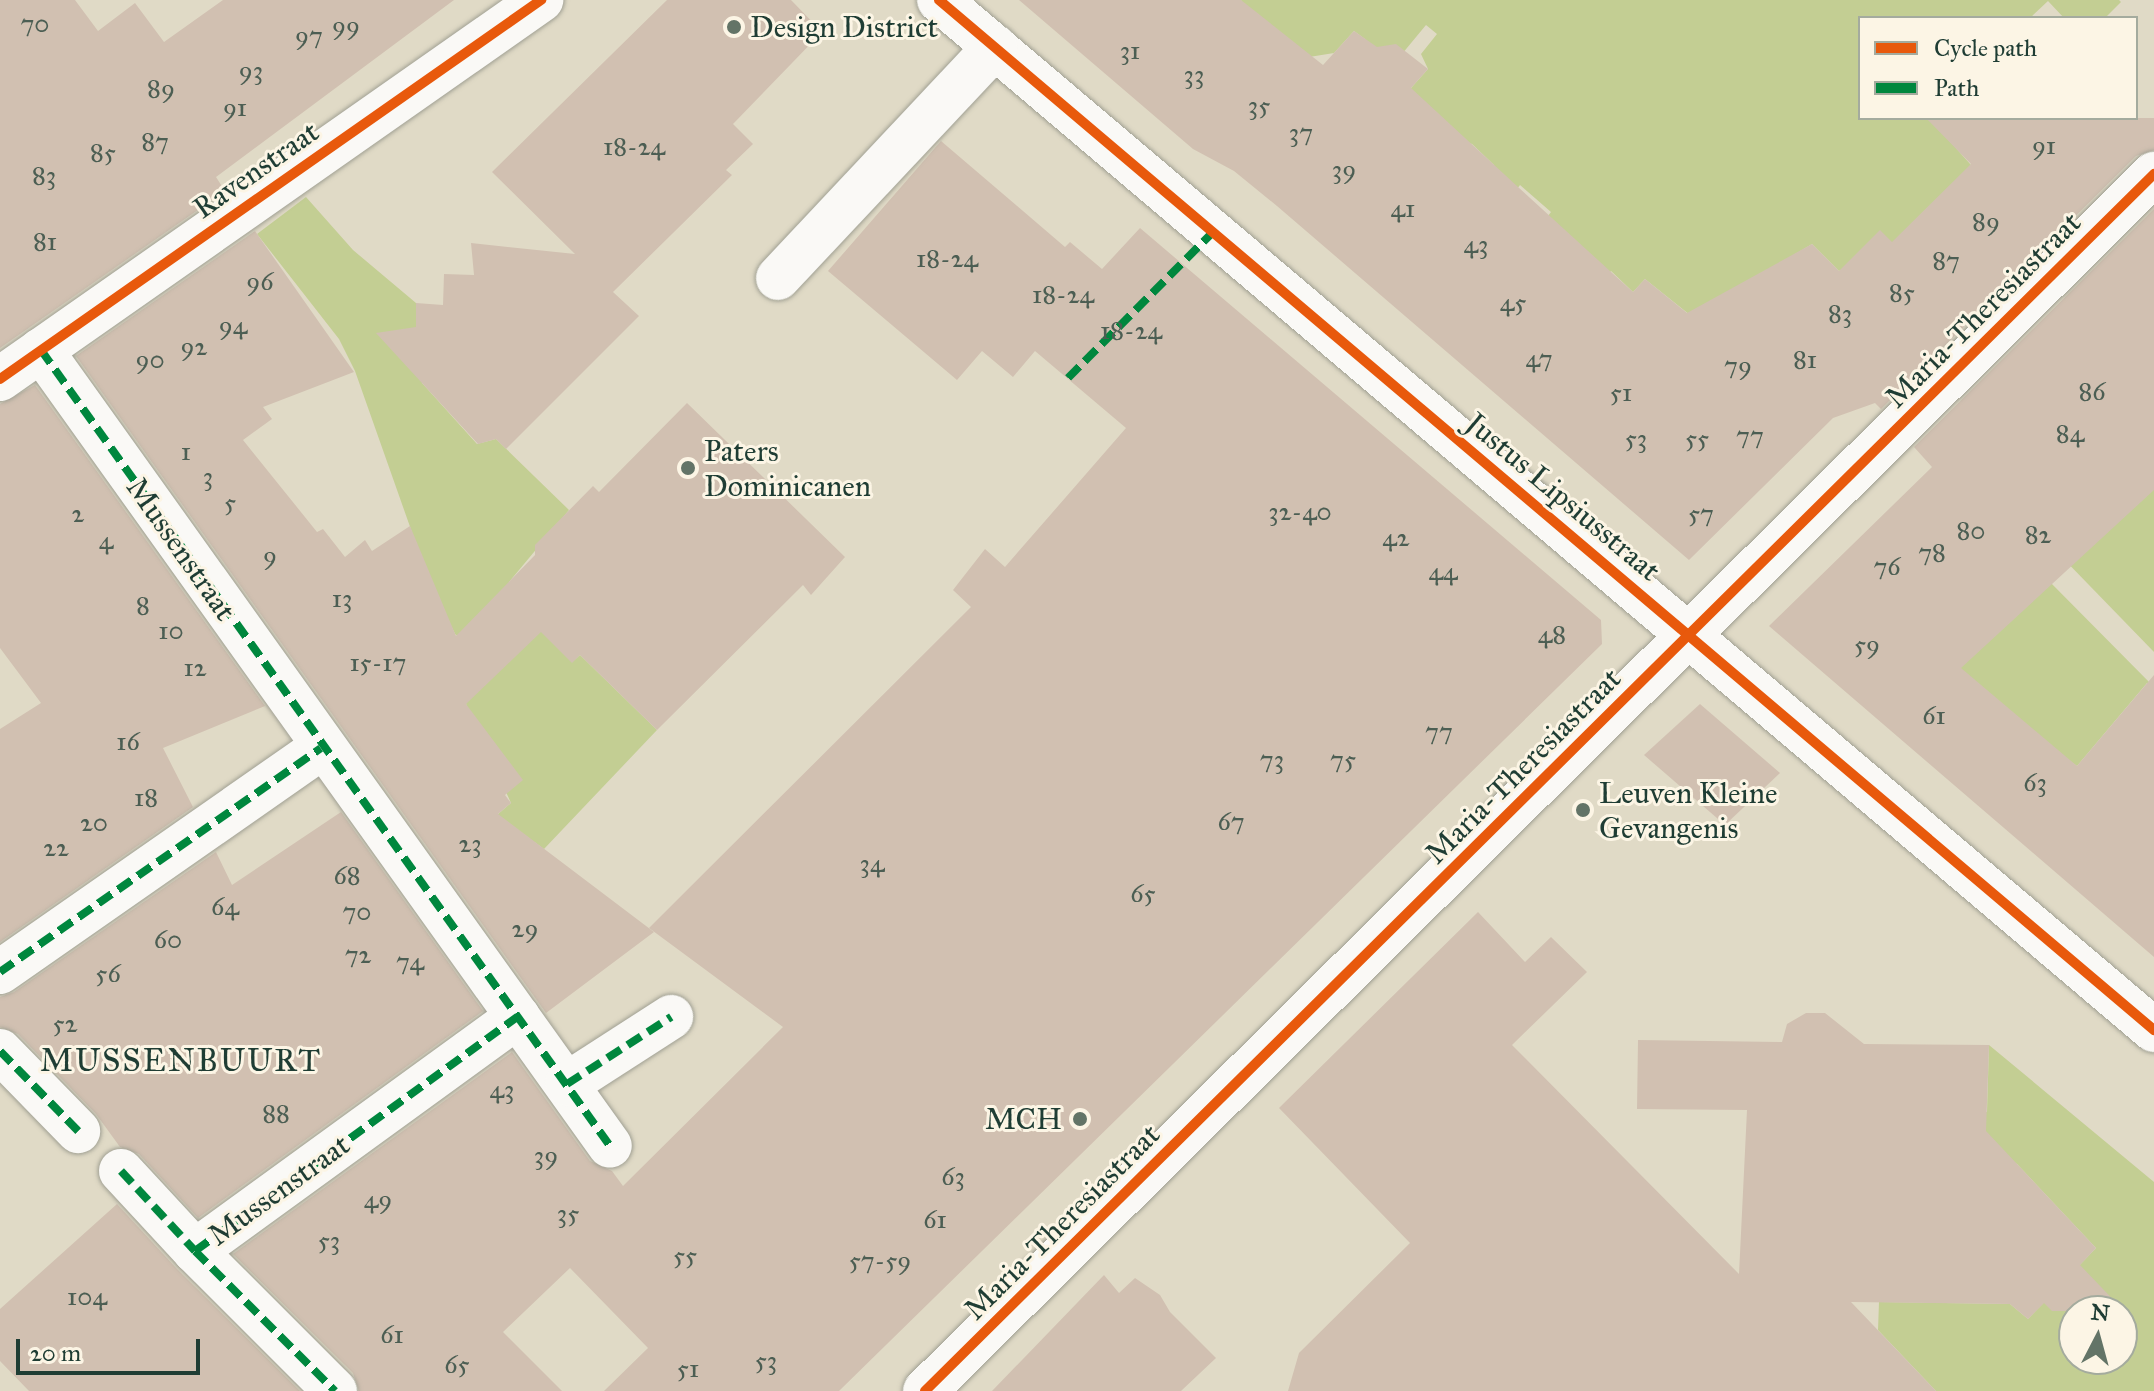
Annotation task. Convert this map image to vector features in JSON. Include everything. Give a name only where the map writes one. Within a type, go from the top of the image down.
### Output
[{"type":"street","name":"Ravenstraat","points":[[0,379],[541,0]]},
{"type":"street","name":"Justus Lipsiusstraat","points":[[939,0],[2154,1030]]},
{"type":"street","points":[[778,278],[995,47]]},
{"type":"street","name":"Maria-Theresiastraat","points":[[925,1391],[2154,174]]},
{"type":"street","name":"Mussenstraat","points":[[41,350],[321,748],[610,1146]]},
{"type":"street","points":[[0,972],[321,748]]},
{"type":"street","name":"Mussenstraat","points":[[195,1251],[518,1016]]},
{"type":"street","points":[[567,1084],[671,1017]]},
{"type":"street","points":[[0,1051],[78,1131]]},
{"type":"street","name":"Mussenstraat","points":[[121,1171],[195,1251],[335,1391]]},
{"type":"green space","points":[[1241,0],[2119,0],[2121,2],[2107,16],[2062,16],[2048,1],[2032,16],[1858,16],[1858,120],[1931,120],[1971,165],[1892,243],[1839,271],[1812,244],[1787,259],[1715,335],[1645,279],[1633,292],[1611,271],[1563,330],[1545,220],[1551,212],[1520,185],[1511,197],[1486,175],[1494,165],[1472,144],[1387,115],[1428,69],[1421,54],[1437,34],[1426,25],[1368,95],[1365,39],[1354,31],[1334,53],[1266,64]]},
{"type":"green space","points":[[306,197],[353,250],[416,303],[422,383],[477,444],[496,439],[569,510],[509,582],[572,662],[580,655],[657,730],[544,849],[497,815],[511,803],[466,704],[476,652],[455,634],[426,572],[355,371],[339,339],[257,234]]},
{"type":"green space","points":[[2154,463],[2154,652],[2056,551]]},
{"type":"green space","points":[[2047,579],[2154,687],[2147,683],[2077,766],[1929,660]]},
{"type":"green space","points":[[1989,1045],[2154,1182],[2154,1391],[1936,1391],[1878,1330],[1879,1302],[2010,1304],[2028,1319],[2096,1248],[2017,1164],[1863,1110],[1987,1112]]},
{"type":"building","points":[[0,0],[75,0],[98,31],[135,3],[164,42],[223,0],[454,0],[216,177],[225,191],[0,348]]},
{"type":"building","points":[[667,0],[791,0],[822,32],[733,124],[753,144],[726,170],[732,175],[613,292],[639,316],[506,449],[496,439],[478,444],[376,333],[416,327],[416,303],[443,305],[444,274],[474,275],[471,243],[575,254],[492,172]]},
{"type":"building","points":[[1019,0],[1241,0],[1323,65],[1354,31],[1377,47],[1396,44],[1428,69],[1411,88],[1518,187],[1633,292],[1645,279],[1687,313],[1812,244],[1839,271],[1880,230],[1892,242],[1971,164],[1928,120],[2154,118],[2154,150],[2136,156],[1881,409],[1875,403],[1833,418],[1689,560],[1277,206],[1234,171],[1193,149]]},
{"type":"building","points":[[941,141],[1065,247],[1070,242],[1102,269],[1140,228],[1601,620],[1602,644],[839,1391],[604,1391],[648,1348],[570,1268],[503,1332],[562,1391],[359,1391],[353,1373],[233,1254],[512,1052],[590,1161],[612,1171],[623,1186],[783,1027],[649,928],[971,607],[953,590],[985,549],[1005,567],[1126,428],[1035,351],[1013,377],[982,351],[957,380],[828,271]]},
{"type":"building","points":[[2154,209],[2154,490],[1961,668],[2077,766],[2154,675],[2154,957],[1769,626],[1932,467],[1914,447]]},
{"type":"building","points":[[255,231],[354,372],[263,407],[272,419],[243,440],[317,532],[323,529],[345,557],[365,540],[372,551],[410,526],[456,636],[535,555],[535,545],[593,486],[599,492],[687,403],[845,557],[811,595],[803,585],[657,730],[580,655],[572,663],[541,632],[466,704],[523,780],[505,795],[511,803],[498,814],[654,932],[546,1013],[76,356]]},
{"type":"building","points":[[35,385],[265,706],[163,748],[193,807],[0,942],[0,729],[41,703],[0,648],[0,404]]},
{"type":"building","points":[[1700,704],[1780,773],[1725,825],[1644,755]]},
{"type":"building","points":[[341,812],[483,1011],[198,1218],[139,1154],[120,1147],[96,1114],[18,1034],[0,1027],[0,997],[14,992],[216,852],[232,885]]},
{"type":"building","points":[[1478,912],[1525,962],[1551,937],[1587,972],[1512,1045],[1739,1274],[1747,1110],[1637,1109],[1638,1040],[1782,1042],[1787,1024],[1806,1013],[1825,1013],[1864,1044],[1989,1045],[1986,1131],[2096,1248],[2080,1265],[2109,1295],[2058,1295],[2058,1311],[2052,1311],[2044,1303],[2028,1319],[2010,1304],[1851,1302],[1936,1391],[1288,1391],[1299,1353],[1410,1243],[1279,1108]]},
{"type":"building","points":[[117,1204],[177,1269],[300,1391],[29,1391],[0,1361],[0,1309]]},
{"type":"building","points":[[1104,1275],[1119,1293],[1135,1278],[1160,1295],[1170,1312],[1216,1358],[1181,1391],[992,1391]]},
{"type":"marked path","points":[[1068,378],[1213,232]]},
{"type":"marked path","points":[[41,350],[610,1146]]},
{"type":"marked path","points":[[0,972],[321,748]]},
{"type":"marked path","points":[[121,1171],[195,1251],[518,1016]]},
{"type":"marked path","points":[[567,1084],[671,1017]]},
{"type":"marked path","points":[[0,1051],[78,1131]]},
{"type":"marked path","points":[[195,1251],[335,1391]]},
{"type":"cycle path","points":[[0,379],[541,0]]},
{"type":"cycle path","points":[[939,0],[2154,1030]]},
{"type":"cycle path","points":[[925,1391],[2154,174]]},
{"type":"place","name":"Design District","points":[[734,27]]},
{"type":"place","name":"Paters Dominicanen","points":[[688,468]]},
{"type":"place","name":"Leuven Kleine Gevangenis","points":[[1583,810]]},
{"type":"place","name":"MCH","points":[[1080,1119]]},
{"type":"district","name":"MUSSENBUURT","points":[[181,1061]]}]
